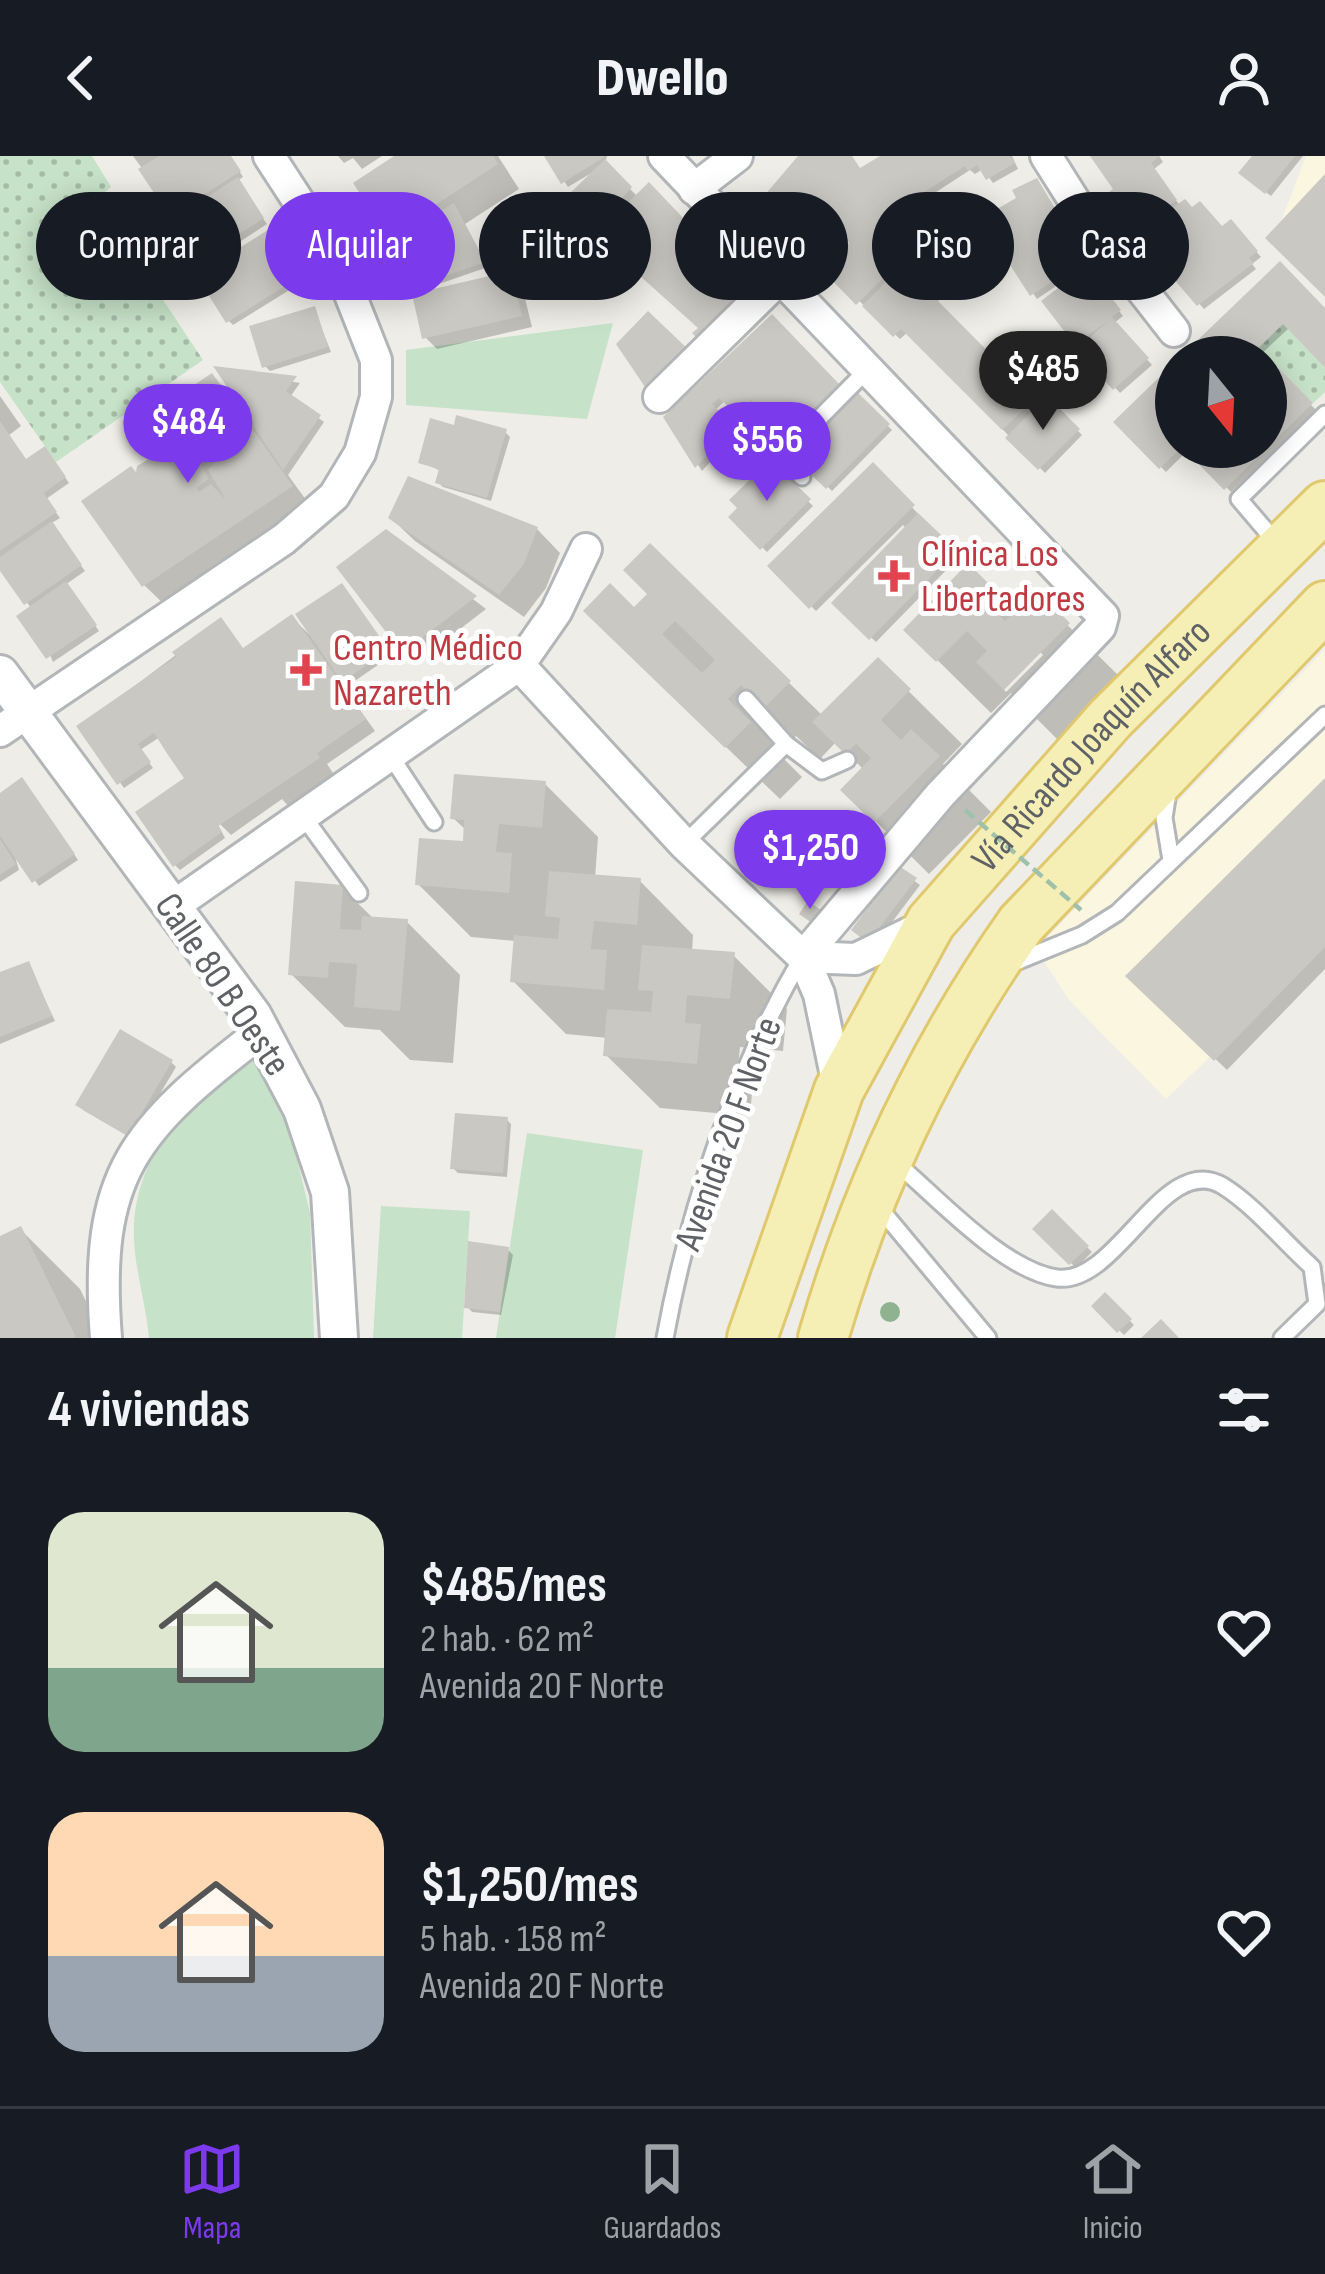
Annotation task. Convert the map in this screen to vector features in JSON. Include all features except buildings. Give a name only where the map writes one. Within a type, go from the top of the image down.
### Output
[{"type":"main road","name":"Vía Ricardo Joaquín Alfaro","points":[[752,1338],[839,1090],[931,922],[1111,718],[1325,506]]},
{"type":"main road","name":"Vía Ricardo Joaquín Alfaro","points":[[823,1338],[880,1177],[986,974],[1021,925],[1174,761],[1316,624]]},
{"type":"main road","points":[[838,1288],[840,1338]]},
{"type":"street","points":[[15,723],[284,539],[334,496],[360,453],[376,397],[376,360],[336,259],[269,156]]},
{"type":"street","name":"Avenida 20 F Norte","points":[[664,156],[697,192]]},
{"type":"street","points":[[694,189],[736,156]]},
{"type":"street","points":[[1046,156],[1174,332]]},
{"type":"street","points":[[659,397],[758,300]]},
{"type":"street","name":"Avenida 20 F Norte","points":[[803,300],[1103,616],[1100,628],[940,795],[803,957]]},
{"type":"street","points":[[172,907],[519,665],[556,612],[586,549]]},
{"type":"street","points":[[519,665],[684,844],[803,957],[819,994],[839,1090]]},
{"type":"street","name":"Calle 80 B Oeste","points":[[0,674],[15,723],[172,907],[261,1032],[302,1109],[329,1192],[339,1338]]},
{"type":"street","points":[[803,957],[856,959],[931,922]]},
{"type":"street","points":[[106,1338],[102,1244],[108,1206],[136,1150],[185,1090],[261,1032]]},
{"type":"lane","points":[[802,477],[781,457],[869,368]]},
{"type":"lane","points":[[1282,549],[1239,499],[1325,414]]},
{"type":"lane","points":[[746,699],[786,744],[822,771],[847,760]]},
{"type":"lane","points":[[986,974],[1101,926],[1325,715]]},
{"type":"lane","points":[[684,844],[786,744]]},
{"type":"lane","points":[[390,755],[434,822]]},
{"type":"lane","points":[[1171,860],[1164,818],[1174,761]]},
{"type":"lane","points":[[303,816],[358,893]]},
{"type":"lane","name":"Avenida 20 F Norte","points":[[665,1338],[711,1164],[756,1036],[803,957]]},
{"type":"lane","points":[[880,1177],[988,1338]]},
{"type":"lane","points":[[880,1177],[997,1248],[1052,1277],[1072,1279],[1093,1268],[1174,1190],[1196,1179],[1221,1185],[1312,1267],[1317,1304],[1282,1338]]},
{"type":"path","points":[[965,810],[1082,910]]},
{"type":"shaded area","points":[[1306,156],[1325,156],[1325,298],[1272,245]]},
{"type":"shaded area","points":[[1325,649],[1325,947],[1166,1099],[1069,1000],[1036,949]]},
{"type":"green space","points":[[0,156],[92,156],[111,187],[105,192],[36,192],[36,300],[163,300],[203,360],[56,462],[0,382]]},
{"type":"green space","points":[[613,323],[587,419],[406,405],[406,350]]},
{"type":"green space","points":[[1283,324],[1325,368],[1325,392],[1313,403],[1287,376],[1287,336],[1271,336]]},
{"type":"green space","points":[[248,1048],[291,1134],[310,1213],[314,1338],[149,1338],[134,1239],[146,1171],[172,1125]]},
{"type":"green space","points":[[527,1133],[643,1150],[615,1338],[496,1338]]},
{"type":"green space","points":[[381,1206],[470,1211],[462,1338],[373,1338]]},
{"type":"place","name":"Clínica Los Libertadores","points":[[894,576]]},
{"type":"place","name":"Centro Médico Nazareth","points":[[306,670]]}]
